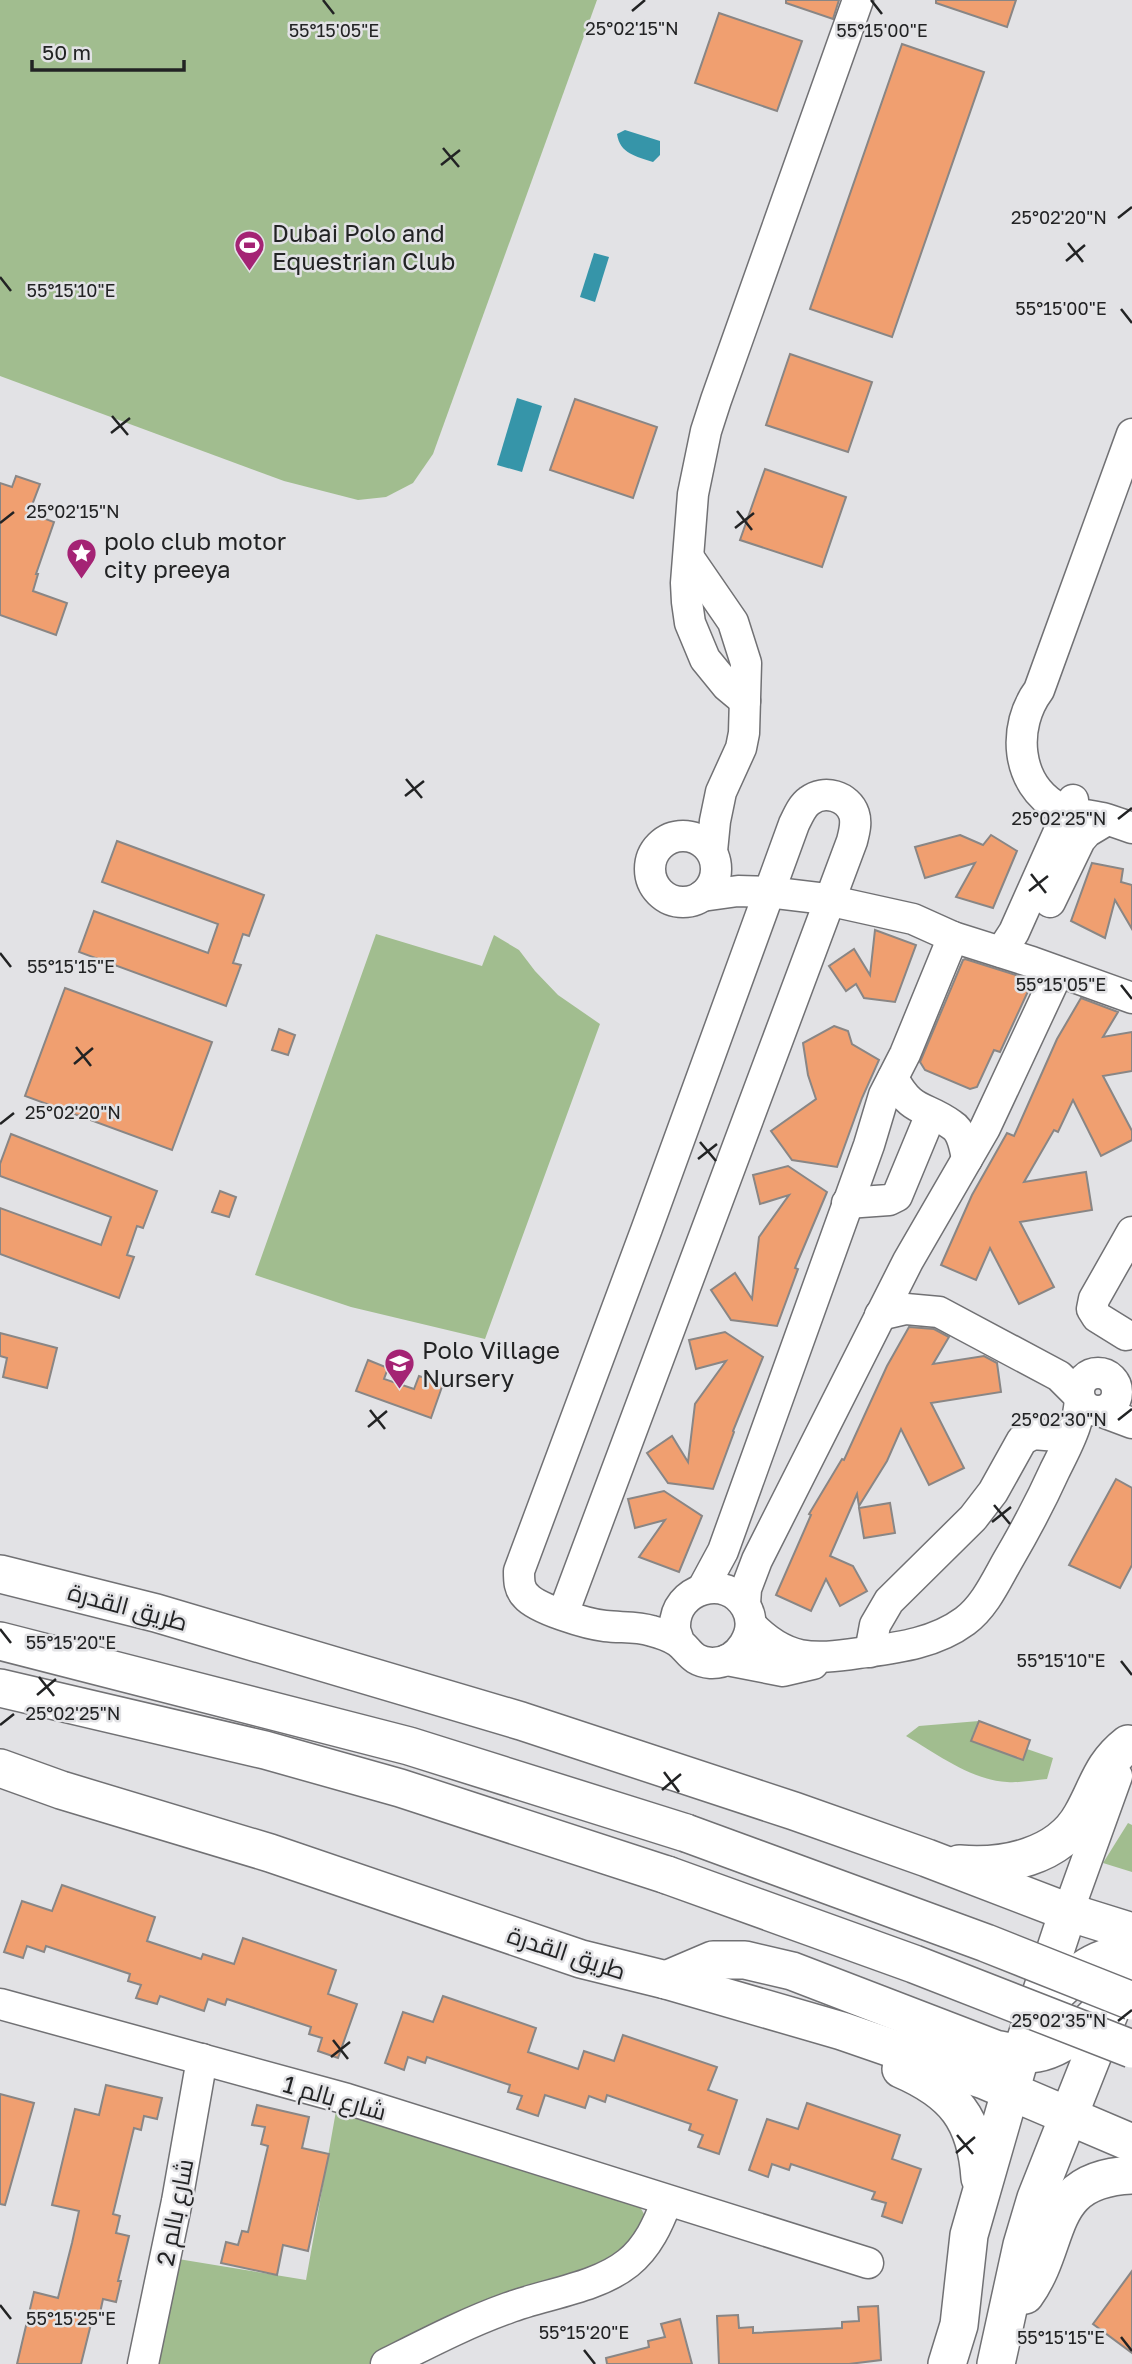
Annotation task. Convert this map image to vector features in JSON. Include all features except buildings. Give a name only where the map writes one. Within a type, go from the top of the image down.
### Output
[{"type":"main road","name":"طريق القدرة","points":[[0,1574],[156,1613],[508,1717],[746,1795],[927,1858],[1068,1912],[1132,1932]]},
{"type":"main road","points":[[0,1629],[41,1651]]},
{"type":"main road","points":[[0,1642],[409,1746],[686,1833],[1125,1996]]},
{"type":"main road","points":[[0,1688],[289,1757],[413,1792],[667,1875],[914,1964],[1132,2049]]},
{"type":"main road","points":[[927,1858],[962,1864],[989,1864],[1035,1855],[1053,1846],[1073,1829],[1082,1817],[1105,1767],[1130,1738]]},
{"type":"main road","name":"طريق القدرة","points":[[0,1768],[61,1790],[270,1853],[581,1959],[666,1980],[842,2031],[984,2080],[1132,2143]]},
{"type":"main road","points":[[947,2364],[958,2325],[969,2235],[1021,2054],[1068,1912]]},
{"type":"main road","points":[[996,2364],[1035,2199],[1069,2117],[1125,1996],[1132,1955],[1111,1956],[1089,1964],[1034,2014]]},
{"type":"main road","points":[[666,1980],[713,1960],[761,1962],[792,1971],[995,2049],[1021,2054],[1046,2051],[1069,2039],[1103,2008],[1125,1996]]},
{"type":"main road","points":[[842,2031],[870,2056],[926,2081],[948,2096],[961,2111],[971,2131],[979,2166],[981,2191]]},
{"type":"main road","points":[[1007,2318],[1039,2273],[1058,2217],[1073,2195],[1098,2181],[1132,2175]]},
{"type":"street","points":[[745,701],[718,676],[705,659],[690,623],[686,583],[693,494],[706,431],[858,0]]},
{"type":"street","points":[[1120,824],[1072,806],[1053,781],[1040,755],[1036,730],[1039,690],[1132,434]]},
{"type":"street","points":[[689,558],[733,622],[746,663],[746,717],[741,748],[721,792],[715,821],[710,889],[702,897]]},
{"type":"street","points":[[721,792],[674,836],[657,848],[651,858],[649,870],[652,881],[659,892],[673,900],[689,902],[738,891],[768,892],[828,901],[912,919],[953,937],[1132,998]]},
{"type":"street","points":[[563,1614],[852,841],[856,825],[854,814],[849,804],[840,797],[829,794],[808,801],[801,810],[768,892],[519,1571],[519,1582],[528,1599],[563,1614],[597,1625],[632,1626],[679,1642]]},
{"type":"street","points":[[953,937],[905,1054],[884,1095],[723,1551],[694,1594],[677,1613],[675,1628],[679,1642],[687,1653],[699,1660],[713,1663],[727,1660],[739,1652],[748,1640],[746,1589],[754,1567],[908,1261],[992,1112],[1045,967],[1034,938],[1072,806]]},
{"type":"street","points":[[1001,952],[1053,871],[1087,832],[1120,824]]},
{"type":"street","points":[[674,836],[696,837],[714,860],[768,892]]},
{"type":"street","points":[[893,1078],[902,1094],[961,1138],[967,1159]]},
{"type":"street","points":[[878,1114],[892,1108],[933,1115],[992,1112]]},
{"type":"street","points":[[847,1203],[889,1200],[897,1196],[933,1115]]},
{"type":"street","points":[[632,1626],[694,1594],[714,1587],[736,1594],[748,1615],[778,1648],[823,1659],[926,1641],[966,1620],[982,1604],[1035,1514],[1077,1418],[1096,1391],[1126,1336],[1097,1317],[1092,1304],[1132,1231]]},
{"type":"street","points":[[908,1261],[914,1282],[939,1312]]},
{"type":"street","points":[[880,1315],[906,1309],[939,1312],[1096,1391],[1132,1423]]},
{"type":"street","points":[[870,1652],[876,1625],[889,1601],[973,1518],[993,1492],[1022,1440],[1033,1434],[1070,1437]]},
{"type":"street","points":[[899,1591],[903,1620],[926,1641]]},
{"type":"street","points":[[727,1660],[783,1671],[810,1666],[823,1659]]},
{"type":"street","points":[[1068,1912],[1130,1738]]},
{"type":"street","name":"شارع بالم 1","points":[[0,2004],[347,2099],[868,2263]]},
{"type":"street","name":"شارع بالم 2","points":[[144,2364],[202,2059]]},
{"type":"street","points":[[386,2364],[483,2318],[615,2272],[644,2248],[667,2201]]},
{"type":"green space","name":"Dubai Polo and Equestrian Club","points":[[0,0],[597,0],[433,454],[413,483],[386,497],[358,500],[284,481],[0,376]]},
{"type":"green space","points":[[376,934],[482,966],[494,935],[519,950],[558,995],[600,1024],[485,1339],[351,1307],[255,1275]]},
{"type":"green space","points":[[979,1721],[972,1741],[1023,1760],[1027,1749],[1053,1758],[1047,1779],[1012,1782],[980,1776],[955,1765],[906,1736],[919,1726]]},
{"type":"green space","points":[[1128,1823],[1132,1825],[1132,1872],[1103,1863]]},
{"type":"green space","points":[[336,2111],[638,2203],[651,2227],[632,2252],[482,2311],[369,2364],[151,2364],[172,2258],[306,2280]]},
{"type":"water","points":[[625,130],[660,141],[660,155],[653,162],[625,150],[617,134]]},
{"type":"water","points":[[594,253],[609,257],[595,302],[580,297]]},
{"type":"water","points":[[517,398],[542,406],[522,472],[497,465]]},
{"type":"place","name":"Dubai Polo and Equestrian Club","points":[[249,273]]},
{"type":"place","name":"polo club motor city preeya","points":[[81,581]]},
{"type":"place","name":"Polo Village Nursery","points":[[399,1390]]}]
